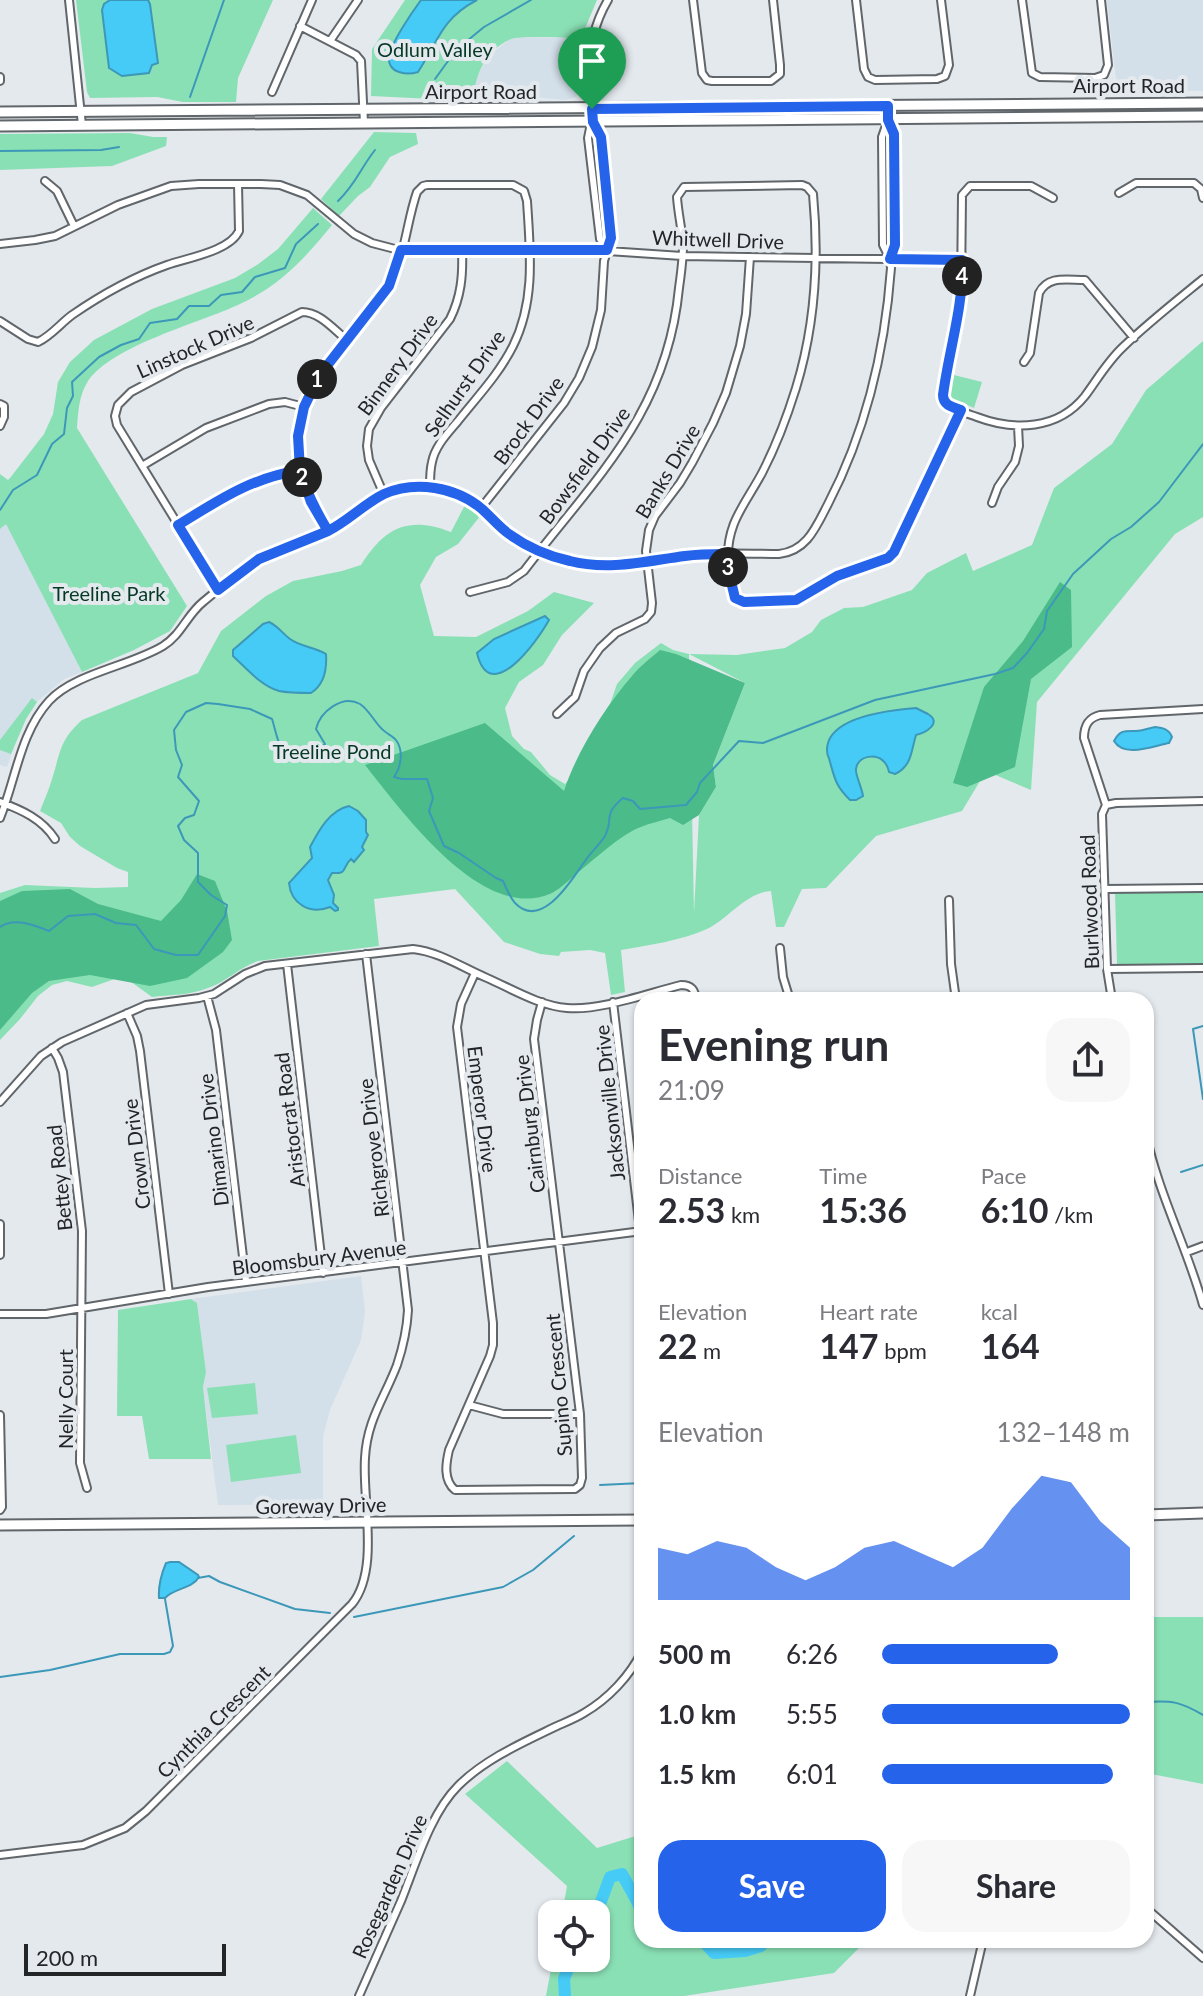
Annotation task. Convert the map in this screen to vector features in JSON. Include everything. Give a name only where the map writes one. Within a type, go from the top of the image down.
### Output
[{"type":"main road","name":"Airport Road","points":[[0,112],[1203,103]]},
{"type":"main road","name":"Airport Road","points":[[0,126],[1203,116]]},
{"type":"main road","points":[[1154,1515],[1203,1513]]},
{"type":"main road","name":"Goreway Drive","points":[[0,1525],[634,1520]]},
{"type":"street","points":[[69,0],[82,125]]},
{"type":"street","points":[[272,92],[312,0]]},
{"type":"street","points":[[330,41],[358,0]]},
{"type":"street","name":"Brock Drive","points":[[607,250],[600,239],[588,138],[593,122],[590,53],[593,35],[608,0]]},
{"type":"street","points":[[693,0],[702,73],[712,81],[771,81],[780,74],[773,0]]},
{"type":"street","points":[[856,0],[864,69],[868,77],[875,80],[937,79],[945,76],[949,65],[941,0]]},
{"type":"street","points":[[1022,0],[1032,73],[1040,77],[1095,78],[1104,75],[1108,65],[1101,0]]},
{"type":"street","points":[[300,26],[356,55],[361,61],[364,123]]},
{"type":"street","points":[[0,818],[2,803],[33,724],[52,698],[76,683],[157,650],[182,630],[198,606],[259,559],[328,531],[384,495],[398,490],[430,487],[460,496],[481,508],[509,534],[540,551],[594,565],[613,566],[696,555],[785,554],[803,545],[815,529],[843,473],[871,395],[887,313],[891,268],[883,245],[882,137],[888,120],[888,106]]},
{"type":"street","points":[[888,120],[894,134],[895,245],[890,259]]},
{"type":"street","name":"Brock Drive","points":[[481,508],[555,415],[579,378],[597,331],[604,261],[611,238],[601,137],[593,122]]},
{"type":"street","points":[[45,181],[57,191],[74,226]]},
{"type":"street","points":[[1119,193],[1136,183],[1194,183],[1201,189],[1203,198]]},
{"type":"street","points":[[0,321],[38,342],[85,307],[135,278],[227,244],[239,231],[238,184]]},
{"type":"street","name":"Whitwell Drive","points":[[0,244],[46,238],[118,205],[171,186],[273,184],[296,190],[318,203],[354,234],[384,247],[401,250],[607,250],[682,256],[962,260]]},
{"type":"street","name":"Selhurst Drive","points":[[401,250],[417,192],[423,186],[513,185],[520,187],[526,195],[530,281],[528,301],[516,340],[501,367],[439,445],[431,464],[430,487]]},
{"type":"street","name":"Bowsfield Drive","points":[[470,592],[514,580],[524,571],[618,452],[647,404],[665,359],[675,322],[682,256],[677,199],[684,187],[802,185],[813,194],[815,258]]},
{"type":"street","points":[[1053,198],[1031,186],[970,186],[962,195],[962,279],[943,395],[948,405],[994,423],[1018,426],[1051,421],[1073,408],[1113,358],[1203,279]]},
{"type":"street","points":[[328,531],[311,502],[300,470],[298,436],[304,407],[319,376],[389,286],[401,250]]},
{"type":"street","name":"Binnery Drive","points":[[384,495],[369,460],[369,429],[381,408],[450,319],[462,285],[462,251]]},
{"type":"street","name":"Banks Drive","points":[[557,714],[575,697],[584,671],[600,648],[616,633],[645,619],[651,612],[647,543],[652,523],[705,440],[731,377],[746,314],[750,257]]},
{"type":"street","points":[[815,258],[811,323],[797,386],[782,429],[727,543],[735,598],[744,602],[796,600],[837,576],[888,558],[896,548],[961,410]]},
{"type":"street","points":[[1024,362],[1030,353],[1039,293],[1049,281],[1085,280],[1134,338]]},
{"type":"street","name":"Linstock Drive","points":[[218,590],[117,425],[115,416],[118,405],[123,398],[148,382],[200,357],[263,333],[302,312],[317,315],[347,340]]},
{"type":"street","points":[[142,466],[206,428],[269,404],[285,402],[304,407]]},
{"type":"street","points":[[0,404],[4,406],[0,426]]},
{"type":"street","points":[[992,503],[998,487],[1015,462],[1019,446],[1018,426]]},
{"type":"street","points":[[178,525],[242,486],[300,470]]},
{"type":"street","points":[[1203,709],[1100,715],[1088,721],[1084,729],[1084,738],[1106,805],[1203,801]]},
{"type":"street","points":[[2,803],[46,825],[55,839]]},
{"type":"street","name":"Burlwood Road","points":[[1106,805],[1102,814],[1107,969],[1111,992]]},
{"type":"street","points":[[1105,889],[1203,888]]},
{"type":"street","points":[[949,900],[955,992]]},
{"type":"street","points":[[780,948],[788,992]]},
{"type":"street","points":[[0,1102],[52,1048],[146,1005],[207,996],[254,970],[287,964],[405,949],[422,950],[560,1007],[573,1008],[634,997]]},
{"type":"street","name":"Richgrove Drive","points":[[366,954],[408,1310],[407,1329],[397,1366],[373,1416],[367,1439],[364,1462],[367,1522]]},
{"type":"street","name":"Aristocrat Road","points":[[287,964],[323,1273]]},
{"type":"street","points":[[1107,969],[1203,968]]},
{"type":"street","name":"Emperor Drive","points":[[475,973],[461,1004],[457,1027],[484,1253]]},
{"type":"street","points":[[653,992],[681,985],[691,987],[695,992]]},
{"type":"street","name":"Dimarino Drive","points":[[207,996],[216,1030],[246,1282]]},
{"type":"street","name":"Cairnburg Drive","points":[[542,1002],[534,1039],[559,1242]]},
{"type":"street","name":"Jacksonville Drive","points":[[613,1002],[634,1174]]},
{"type":"street","name":"Crown Drive","points":[[127,1013],[140,1051],[169,1294]]},
{"type":"street","name":"Bettey Road","points":[[52,1048],[62,1068],[67,1099],[82,1231],[82,1308]]},
{"type":"street","points":[[1154,1166],[1187,1252],[1203,1305]]},
{"type":"street","points":[[0,1224],[0,1255]]},
{"type":"street","name":"Bloomsbury Avenue","points":[[0,1314],[46,1314],[246,1282],[634,1232]]},
{"type":"street","name":"Supino Crescent","points":[[484,1253],[493,1345],[452,1442],[447,1461],[449,1485],[455,1490],[575,1489],[582,1478],[580,1414],[559,1242]]},
{"type":"street","points":[[1187,1252],[1203,1246]]},
{"type":"street","name":"Nelly Court","points":[[82,1308],[80,1463],[87,1488]]},
{"type":"street","points":[[469,1405],[503,1414],[580,1414]]},
{"type":"street","points":[[0,1415],[0,1510]]},
{"type":"street","name":"Cynthia Crescent","points":[[0,1855],[83,1845],[125,1828],[146,1811],[359,1596],[367,1560],[367,1522]]},
{"type":"street","name":"Rosegarden Drive","points":[[359,1996],[426,1838],[455,1788],[476,1769],[599,1703],[634,1665]]},
{"type":"street","points":[[1154,1915],[1203,1958]]},
{"type":"street","points":[[970,1996],[981,1948]]},
{"type":"shaded area","points":[[1107,0],[1203,0],[1203,91],[1117,88]]},
{"type":"shaded area","points":[[513,37],[581,38],[576,97],[566,100],[491,97],[474,101],[473,84],[489,55]]},
{"type":"shaded area","points":[[6,523],[82,672],[64,679],[37,702],[26,719],[7,767],[0,765],[0,529]]},
{"type":"shaded area","points":[[361,1276],[365,1312],[361,1340],[330,1410],[323,1436],[323,1504],[218,1505],[203,1387],[206,1372],[197,1303],[191,1299]]},
{"type":"green space","points":[[76,0],[273,0],[238,78],[236,102],[183,102],[157,97],[90,98]]},
{"type":"green space","name":"Odlum Valley","points":[[405,0],[597,0],[581,38],[516,38],[495,49],[479,73],[474,101],[371,96],[372,49]]},
{"type":"green space","points":[[374,132],[416,133],[418,144],[390,157],[370,187],[339,216],[321,199]]},
{"type":"green space","points":[[130,133],[167,137],[166,146],[112,166],[0,170],[0,134]]},
{"type":"green space","name":"Treeline Park","points":[[313,208],[332,225],[280,280],[240,304],[158,336],[117,356],[100,368],[85,386],[77,428],[187,606],[170,631],[82,672],[6,524],[0,529],[0,474],[8,480],[44,434],[53,414],[58,382],[70,362],[94,340],[152,309],[235,278],[257,265],[278,249]]},
{"type":"green space","name":"Treeline Pond","points":[[1203,341],[1203,517],[1175,534],[1037,702],[1031,790],[986,771],[962,811],[876,836],[826,888],[802,889],[784,927],[776,927],[771,891],[754,896],[707,929],[675,940],[621,950],[625,992],[611,995],[605,953],[590,950],[561,952],[559,956],[540,954],[504,942],[455,889],[374,899],[379,946],[258,961],[215,985],[195,992],[152,997],[123,976],[92,987],[67,981],[52,985],[38,996],[0,1040],[0,893],[25,885],[128,887],[128,872],[80,846],[61,823],[40,811],[65,741],[82,720],[198,673],[221,631],[266,596],[293,581],[361,565],[379,542],[398,528],[422,525],[451,532],[466,503],[481,515],[458,544],[436,557],[420,585],[434,636],[476,637],[528,611],[554,592],[594,603],[562,635],[543,665],[519,682],[505,708],[512,736],[531,752],[550,775],[565,784],[594,750],[617,684],[635,663],[661,643],[689,654],[737,655],[785,648],[812,632],[821,620],[844,608],[863,607],[912,590],[927,573],[966,553],[973,571],[1032,545],[1054,488],[1112,444],[1146,390]],"holes":[[[689,654],[745,683],[713,765],[716,787],[699,815],[694,913]]]},
{"type":"green space","points":[[954,375],[982,382],[974,408],[951,398]]},
{"type":"green space","points":[[1060,582],[1071,590],[1072,647],[1031,679],[1015,767],[967,787],[953,783],[984,687],[1023,641]]},
{"type":"green space","points":[[660,650],[745,683],[713,765],[716,787],[699,815],[683,825],[670,818],[634,830],[552,893],[526,899],[499,893],[472,879],[422,834],[365,765],[485,723],[564,791],[576,761],[602,716],[635,672]]},
{"type":"green space","points":[[32,698],[37,702],[11,754],[0,750],[0,740]]},
{"type":"green space","points":[[197,874],[215,881],[227,911],[232,940],[223,952],[187,978],[150,986],[90,975],[49,981],[32,993],[0,1030],[0,901],[22,891],[70,889],[98,904],[161,921],[181,900]]},
{"type":"green space","points":[[1115,893],[1203,893],[1203,964],[1117,964]]},
{"type":"green space","points":[[191,1299],[197,1303],[206,1372],[203,1387],[211,1459],[149,1459],[142,1416],[117,1416],[118,1310]]},
{"type":"green space","points":[[255,1383],[258,1414],[212,1418],[207,1388]]},
{"type":"green space","points":[[296,1435],[301,1473],[231,1482],[226,1445]]},
{"type":"green space","points":[[1154,1617],[1203,1617],[1203,1784],[1154,1775]]},
{"type":"green space","points":[[507,1761],[597,1848],[634,1836],[634,1948],[859,1948],[834,1973],[684,1996],[546,1996],[550,1972],[610,1972],[610,1900],[564,1900],[567,1886],[465,1794]]},
{"type":"water","points":[[110,0],[148,0],[158,63],[152,65],[149,73],[122,76],[109,68],[102,10]]},
{"type":"water","points":[[421,0],[477,0],[448,23],[418,72],[399,72],[390,64],[390,51]]},
{"type":"water","points":[[545,616],[549,620],[514,665],[492,674],[483,668],[477,653],[494,639]]},
{"type":"water","points":[[269,622],[294,642],[326,654],[324,676],[311,693],[272,689],[233,656],[233,650]]},
{"type":"water","points":[[916,708],[934,721],[928,730],[916,735],[905,767],[895,774],[889,772],[877,757],[861,760],[856,771],[863,796],[850,800],[839,787],[827,753],[830,739],[837,729],[862,717]]},
{"type":"water","points":[[1155,727],[1169,732],[1172,737],[1169,743],[1132,750],[1114,741],[1123,732]]},
{"type":"water","points":[[349,806],[366,820],[368,835],[362,847],[364,850],[354,862],[351,859],[343,871],[332,873],[328,880],[334,895],[333,903],[338,910],[330,907],[315,910],[303,906],[293,897],[289,883],[312,858],[310,847],[326,822],[336,812]]},
{"type":"water","points":[[179,1562],[199,1577],[188,1586],[159,1598],[161,1576],[166,1563]]},
{"type":"waterway","points":[[190,97],[224,0]]},
{"type":"waterway","points":[[435,79],[456,50],[484,27],[531,0]]},
{"type":"waterway","points":[[0,151],[119,147]]},
{"type":"waterway","points":[[338,201],[375,150]]},
{"type":"waterway","points":[[0,510],[13,490],[37,475],[52,444],[64,434],[67,408],[73,396],[72,382],[99,357],[139,339],[150,323],[177,319],[189,306],[209,306],[221,295],[242,292],[255,277],[285,268],[296,244],[318,224]]},
{"type":"waterway","points":[[0,927],[18,922],[49,931],[68,916],[95,914],[116,923],[136,925],[154,949],[176,955],[198,955],[225,916],[227,905],[198,882],[198,853],[184,840],[178,826],[185,818],[194,815],[199,801],[178,777],[182,765],[176,750],[174,730],[186,712],[206,703],[250,709],[272,719],[281,748],[290,759],[296,760],[312,754],[325,744],[316,729],[327,711],[346,701],[360,704],[398,744],[401,759],[394,777],[427,779],[433,798],[429,811],[444,846],[503,881],[513,901],[525,910],[536,911],[546,907],[564,890],[603,839],[610,813],[623,798],[633,801],[640,809],[686,805],[700,783],[739,741],[763,743],[875,700],[1013,668],[1044,629],[1047,611],[1073,574],[1111,539],[1131,527],[1159,502],[1203,444]]},
{"type":"waterway","points":[[1203,1026],[1193,1029],[1203,1099]]},
{"type":"waterway","points":[[1181,1172],[1203,1165]]},
{"type":"waterway","points":[[600,1485],[634,1483]]},
{"type":"waterway","points":[[354,1617],[503,1587],[533,1570],[574,1536]]},
{"type":"waterway","points":[[198,1578],[209,1576],[295,1609],[330,1613]]},
{"type":"waterway","points":[[0,1677],[50,1670],[120,1654],[170,1652],[173,1646],[165,1599]]},
{"type":"waterway","points":[[1154,1702],[1176,1703],[1203,1715]]},
{"type":"waterway","points":[[602,1900],[610,1877],[622,1874],[634,1896]]},
{"type":"waterway","points":[[709,1948],[714,1953],[755,1948]]},
{"type":"waterway","points":[[565,1996],[567,1972]]},
{"type":"route","points":[[592,109],[593,122],[601,137],[611,238],[607,250],[401,250],[389,286],[319,376],[300,421],[300,470],[311,502],[328,531],[272,552],[218,590],[178,525],[242,486],[300,470],[308,496],[311,502],[314,508],[328,531],[384,495],[398,490],[430,487],[466,498],[509,534],[530,547],[573,562],[613,566],[727,554],[732,591],[735,598],[744,602],[796,600],[837,576],[888,558],[894,552],[961,410],[948,405],[943,395],[963,269],[962,260],[890,259],[895,245],[894,134],[888,120],[888,106],[592,109]]}]
